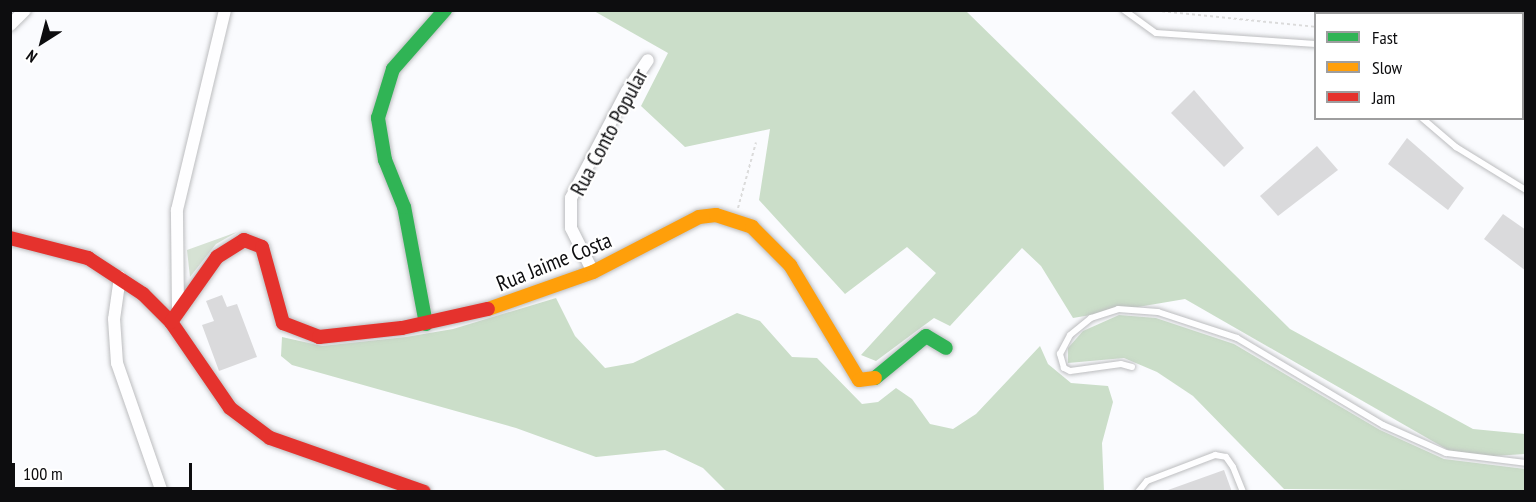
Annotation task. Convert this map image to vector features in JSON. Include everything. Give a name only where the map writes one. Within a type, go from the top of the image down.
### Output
[{"type":"street","points":[[10,25],[25,10]]},
{"type":"street","points":[[174,317],[177,210],[225,10]]},
{"type":"street","points":[[426,324],[404,207],[385,160],[378,118],[393,69],[445,10]]},
{"type":"street","points":[[1428,12],[1469,10]]},
{"type":"street","name":"Rua Conto Popular","points":[[593,272],[571,228],[572,198],[627,91],[648,60]]},
{"type":"street","name":"Rua Jaime Costa","points":[[174,317],[217,257],[232,245],[251,240],[264,251],[278,316],[294,331],[319,337],[426,324],[512,303],[593,272],[699,217],[735,219],[761,234],[790,265],[859,380],[872,380],[926,336],[946,348]]},
{"type":"street","points":[[10,238],[63,249],[120,277],[174,317],[230,408],[270,438],[303,453],[424,492]]},
{"type":"street","points":[[120,277],[114,319],[117,363],[162,492]]},
{"type":"lane","points":[[1124,10],[1156,33],[1314,44]]},
{"type":"lane","points":[[1425,120],[1470,156],[1526,190]]},
{"type":"lane","points":[[1516,182],[1526,178]]},
{"type":"lane","points":[[1132,367],[1121,364],[1070,371],[1064,368],[1060,354],[1070,335],[1091,318],[1118,309],[1158,312],[1237,338],[1343,403],[1446,453],[1526,463]]},
{"type":"lane","points":[[1137,492],[1147,481],[1215,455],[1226,457],[1233,467],[1243,492]]},
{"type":"path","points":[[1150,10],[1314,27]]},
{"type":"path","points":[[735,219],[756,142]]},
{"type":"green space","points":[[594,11],[966,11],[1290,329],[1473,429],[1525,434],[1525,454],[1462,458],[1185,299],[1073,318],[1041,266],[1022,248],[950,326],[934,318],[876,361],[861,355],[936,273],[907,247],[845,294],[759,200],[770,129],[685,147],[641,106],[668,53]]},
{"type":"green space","points":[[237,232],[216,244],[190,277],[187,250]]},
{"type":"green space","points":[[556,298],[575,336],[605,368],[633,363],[737,313],[760,321],[792,357],[817,358],[862,404],[878,402],[896,388],[912,399],[930,424],[953,429],[976,414],[1040,346],[1048,364],[1071,383],[1108,386],[1113,402],[1102,443],[1104,491],[726,491],[703,468],[665,450],[596,457],[516,428],[292,365],[281,356],[282,337],[322,346],[406,337],[453,329]]},
{"type":"green space","points":[[1119,315],[1156,318],[1234,344],[1380,430],[1444,459],[1525,469],[1525,491],[1284,489],[1193,396],[1157,372],[1124,358],[1068,363],[1068,348],[1083,331]]},
{"type":"building","points":[[1194,90],[1244,148],[1224,167],[1171,113]]},
{"type":"building","points":[[1407,138],[1464,188],[1448,210],[1388,164]]},
{"type":"building","points":[[1317,146],[1338,170],[1278,216],[1260,196]]},
{"type":"building","points":[[1503,214],[1526,230],[1526,271],[1484,239]]},
{"type":"building","points":[[222,295],[227,307],[237,304],[257,357],[219,371],[202,325],[214,321],[206,301]]},
{"type":"building","points":[[1224,470],[1232,492],[1169,492],[1168,490]]},
{"type":"traffic: fast","points":[[426,324],[404,207],[385,160],[378,118],[393,69],[445,10]]},
{"type":"traffic: fast","points":[[875,378],[926,336],[946,348]]},
{"type":"traffic: slow","points":[[1348,10],[1469,10]]},
{"type":"traffic: slow","points":[[488,309],[593,272],[699,217],[716,215],[752,227],[790,265],[859,380],[875,378]]},
{"type":"traffic: jam","points":[[10,238],[88,258],[143,294],[171,322],[230,408],[270,438],[424,492]]},
{"type":"traffic: jam","points":[[171,322],[217,257],[244,240],[262,247],[283,323],[319,337],[402,328],[488,309]]}]
